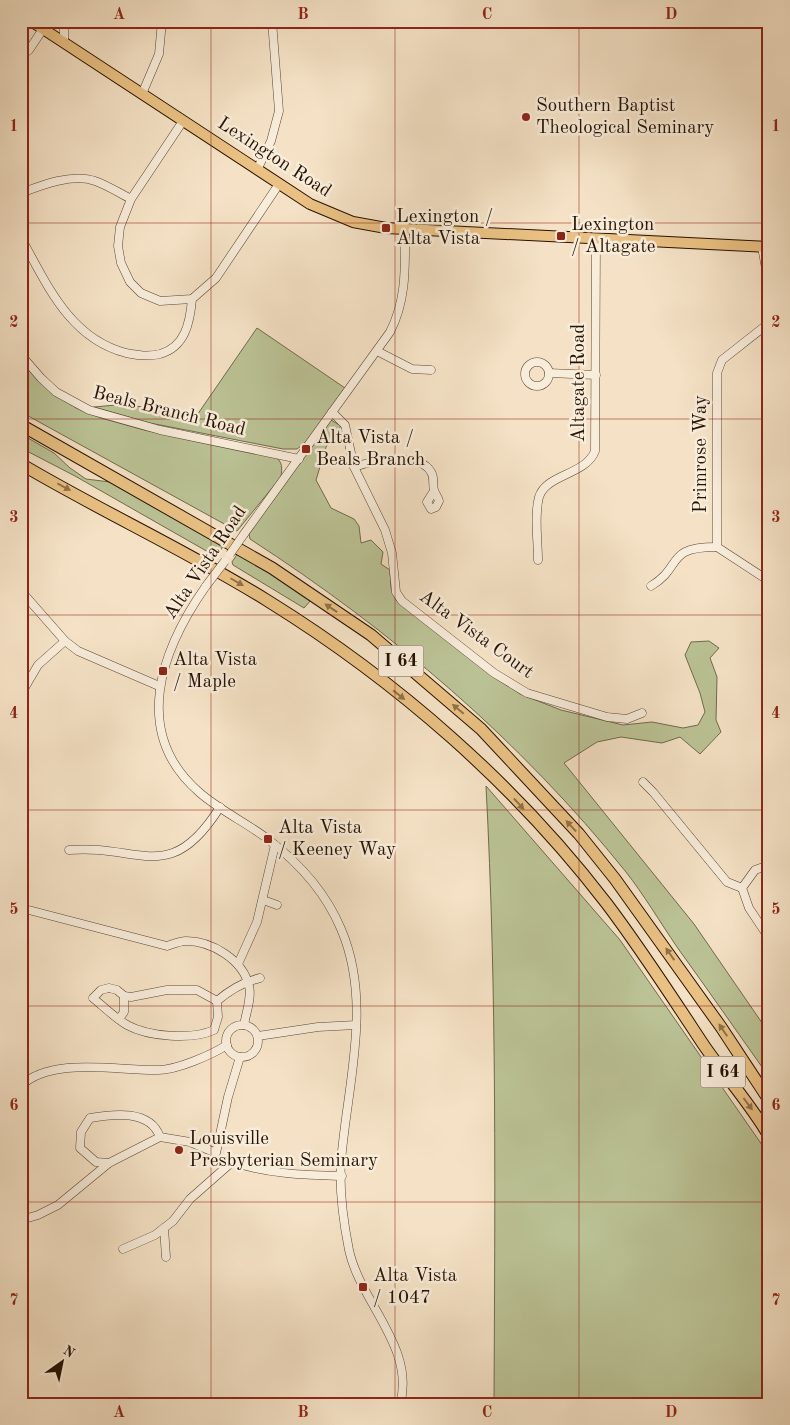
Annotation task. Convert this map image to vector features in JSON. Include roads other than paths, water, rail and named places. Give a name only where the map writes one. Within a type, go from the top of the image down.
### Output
[{"type":"highway","name":"I 64","points":[[21,425],[272,568],[371,635],[481,729],[579,834],[615,879],[715,1019],[769,1100]]},
{"type":"highway","name":"I 64","points":[[21,464],[194,557],[269,601],[363,666],[420,711],[488,771],[548,834],[606,904],[769,1136]]},
{"type":"main road","name":"Lexington Road","points":[[31,21],[257,170],[329,214],[368,225],[405,229],[766,247]]},
{"type":"street","points":[[64,21],[64,42]]},
{"type":"street","points":[[142,94],[159,54],[162,21]]},
{"type":"street","points":[[257,170],[271,141],[279,111],[272,21]]},
{"type":"street","points":[[21,56],[29,50],[44,29]]},
{"type":"street","points":[[183,121],[131,199],[120,226],[118,246],[121,263],[130,282],[141,293],[152,299],[169,301],[192,299],[216,278],[279,184]]},
{"type":"street","points":[[21,194],[51,184],[82,179],[95,181],[131,199]]},
{"type":"street","name":"Alta Vista Road","points":[[400,1404],[404,1384],[401,1363],[362,1287],[350,1254],[341,1208],[342,1176],[356,1025],[356,1000],[352,966],[341,928],[321,892],[295,861],[276,845],[220,808],[189,782],[168,750],[159,722],[157,699],[159,686],[175,638],[192,606],[390,332],[402,303],[405,283],[405,229]]},
{"type":"street","points":[[21,238],[54,298],[81,329],[95,340],[112,349],[149,356],[170,350],[180,341],[187,329],[192,299]]},
{"type":"street","name":"Altagate Road","points":[[538,560],[538,510],[542,492],[551,483],[588,462],[595,451],[596,238]]},
{"type":"street","points":[[766,247],[769,285]]},
{"type":"street","name":"Primrose Way","points":[[717,547],[718,368],[722,360],[769,323]]},
{"type":"street","points":[[377,351],[412,369],[431,370]]},
{"type":"street","name":"Beals Branch Road","points":[[21,355],[56,392],[89,410],[151,428],[299,459]]},
{"type":"street","points":[[549,373],[596,374]]},
{"type":"street","name":"Alta Vista Court","points":[[332,412],[345,425],[354,468],[385,530],[392,553],[396,592],[406,604],[494,673],[527,692],[606,717],[627,719],[642,713]]},
{"type":"street","points":[[354,468],[375,462],[415,460],[424,464],[430,470],[434,491]]},
{"type":"street","points":[[651,586],[660,581],[682,553],[697,547],[717,547],[769,581]]},
{"type":"street","points":[[21,591],[65,641],[96,660],[159,686]]},
{"type":"street","points":[[21,694],[38,665],[65,641]]},
{"type":"street","points":[[643,782],[727,882],[742,888]]},
{"type":"street","points":[[69,850],[89,849],[147,858],[168,856],[181,850],[198,838],[220,808]]},
{"type":"street","points":[[238,964],[257,922],[276,845]]},
{"type":"street","points":[[742,888],[755,870],[769,865]]},
{"type":"street","points":[[742,888],[748,908],[769,938]]},
{"type":"street","points":[[263,900],[278,905]]},
{"type":"street","points":[[21,908],[167,946],[186,941],[206,944],[232,957],[238,964],[250,987],[244,1025]]},
{"type":"street","points":[[218,1001],[197,990],[168,990],[131,997],[124,996],[117,990],[109,988],[101,990],[93,998],[119,1019],[143,1032],[201,1036],[214,1030],[218,1017],[218,1001],[230,989],[247,981],[260,978]]},
{"type":"street","points":[[119,1019],[124,1012],[124,996]]},
{"type":"street","points":[[244,1025],[253,1028],[258,1036],[258,1045],[253,1053],[240,1056],[232,1053],[227,1045],[229,1032],[236,1026],[244,1025]]},
{"type":"street","points":[[258,1036],[318,1027],[356,1025]]},
{"type":"street","points":[[21,1086],[29,1078],[46,1070],[107,1067],[159,1070],[190,1061],[227,1045]]},
{"type":"street","points":[[21,1220],[38,1215],[58,1205],[109,1163],[160,1137],[190,1142],[216,1153],[228,1098],[240,1056]]},
{"type":"street","points":[[109,1163],[96,1162],[80,1148],[81,1132],[90,1118],[119,1113],[143,1119],[157,1129],[160,1137]]},
{"type":"street","points":[[123,1249],[155,1235],[173,1221],[190,1199],[232,1162],[262,1171],[284,1174],[342,1176]]},
{"type":"street","points":[[164,1228],[166,1257]]},
{"type":"place","name":"Southern Baptist Theological Seminary","points":[[526,117]]},
{"type":"place","name":"Lexington / Alta Vista","points":[[386,228]]},
{"type":"place","name":"Lexington / Altagate","points":[[561,236]]},
{"type":"place","name":"Alta Vista / Beals Branch","points":[[306,449]]},
{"type":"place","name":"Alta Vista / Maple","points":[[163,671]]},
{"type":"place","name":"Alta Vista / Keeney Way","points":[[268,839]]},
{"type":"place","name":"Louisville Presbyterian Seminary","points":[[179,1150]]},
{"type":"place","name":"Alta Vista / 1047","points":[[363,1287]]}]
